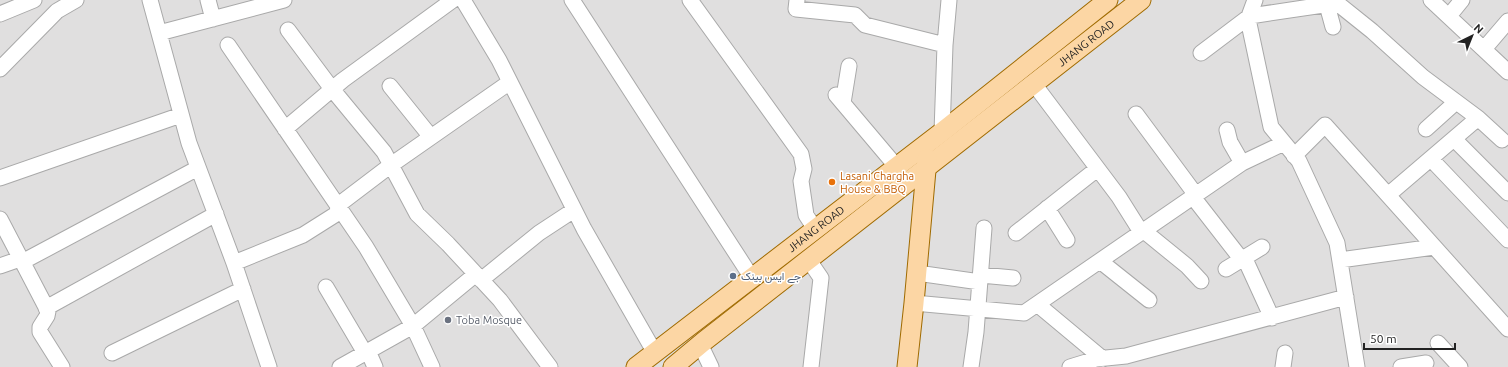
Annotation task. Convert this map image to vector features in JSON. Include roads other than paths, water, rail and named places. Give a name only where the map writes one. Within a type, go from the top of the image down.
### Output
[{"type":"main road","name":"JHANG ROAD","points":[[636,367],[935,137],[1108,0]]},
{"type":"main road","name":"JHANG ROAD","points":[[673,367],[808,259],[1141,0]]},
{"type":"main road","points":[[907,367],[926,167],[935,137]]},
{"type":"street","points":[[0,14],[34,0]]},
{"type":"street","points":[[0,69],[57,11],[76,0]]},
{"type":"street","points":[[150,0],[189,143],[234,263],[269,367]]},
{"type":"street","points":[[208,0],[213,19]]},
{"type":"street","points":[[159,33],[213,19],[268,2],[284,0]]},
{"type":"street","points":[[285,129],[332,89],[400,37],[453,0]]},
{"type":"street","points":[[463,0],[499,60],[574,210],[655,353]]},
{"type":"street","points":[[572,0],[752,278]]},
{"type":"street","points":[[690,0],[801,154],[804,169],[801,181],[806,215],[815,229]]},
{"type":"street","points":[[797,0],[796,9],[855,15],[865,24],[945,45]]},
{"type":"street","points":[[935,137],[950,0]]},
{"type":"street","points":[[1255,0],[1248,19],[1271,127],[1299,161],[1337,243],[1357,367]]},
{"type":"street","points":[[1431,0],[1508,72]]},
{"type":"street","points":[[1449,16],[1462,0]]},
{"type":"street","points":[[1333,27],[1338,4]]},
{"type":"street","points":[[1201,53],[1250,16],[1338,4],[1372,31],[1423,76],[1478,118],[1502,140]]},
{"type":"street","points":[[1484,49],[1508,21]]},
{"type":"street","points":[[288,30],[332,89],[384,152],[417,214],[448,244],[500,300],[550,367]]},
{"type":"street","points":[[228,45],[366,247],[413,326],[432,367]]},
{"type":"street","points":[[849,66],[839,99],[896,166]]},
{"type":"street","points":[[234,263],[303,236],[391,165],[510,82]]},
{"type":"street","points":[[1034,84],[1119,197],[1143,232],[1187,266],[1201,281]]},
{"type":"street","points":[[390,86],[431,137]]},
{"type":"street","points":[[1426,129],[1456,102]]},
{"type":"street","points":[[1136,114],[1194,196],[1244,259],[1272,318]]},
{"type":"street","points":[[0,178],[181,115]]},
{"type":"street","points":[[1388,195],[1478,118]]},
{"type":"street","points":[[1294,156],[1325,125],[1508,329]]},
{"type":"street","points":[[1227,130],[1230,142],[1242,163]]},
{"type":"street","points":[[1454,139],[1508,194]]},
{"type":"street","points":[[914,303],[1024,313],[1242,163],[1284,143]]},
{"type":"street","points":[[1430,159],[1508,240]]},
{"type":"street","points":[[0,266],[21,260],[198,168]]},
{"type":"street","points":[[1016,234],[1097,169]]},
{"type":"street","points":[[1047,208],[1067,240]]},
{"type":"street","points":[[340,367],[413,326],[539,233],[574,210]]},
{"type":"street","points":[[46,308],[216,214]]},
{"type":"street","points":[[0,219],[48,311],[47,316],[40,327],[40,332],[62,367]]},
{"type":"street","points":[[971,367],[981,278],[984,228]]},
{"type":"street","points":[[1226,269],[1244,259],[1262,246]]},
{"type":"street","points":[[1340,260],[1434,247]]},
{"type":"street","points":[[808,259],[821,278],[811,367]]},
{"type":"street","points":[[1100,261],[1149,300]]},
{"type":"street","points":[[917,273],[981,278],[1013,278]]},
{"type":"street","points":[[326,287],[375,367]]},
{"type":"street","points":[[112,353],[243,289]]},
{"type":"street","points":[[1070,367],[1096,359],[1126,356],[1346,297]]},
{"type":"street","points":[[1037,304],[1103,359]]},
{"type":"street","points":[[1438,343],[1460,367]]},
{"type":"street","points":[[700,344],[711,367]]},
{"type":"street","points":[[1400,367],[1426,363]]},
{"type":"place","name":"Lasani Chargha House & BBQ","points":[[832,182]]},
{"type":"place","name":"جے ایس بینک","points":[[733,276]]},
{"type":"place","name":"Toba Mosque","points":[[448,320]]}]
